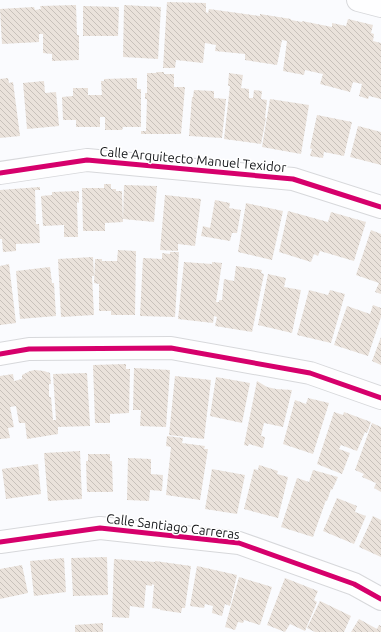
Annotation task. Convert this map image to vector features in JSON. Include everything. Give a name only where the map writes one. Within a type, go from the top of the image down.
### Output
[{"type":"street","points":[[358,0],[381,6]]},
{"type":"street","name":"Calle Arquitecto Manuel Texidor","points":[[0,173],[87,160],[293,179],[381,208]]},
{"type":"street","points":[[0,354],[29,349],[171,348],[310,373],[381,398]]},
{"type":"street","name":"Calle Santiago Carreras","points":[[0,542],[100,528],[239,544],[354,584],[381,599]]},
{"type":"building","points":[[167,2],[206,3],[206,12],[208,13],[209,9],[260,16],[260,14],[332,27],[332,23],[346,26],[348,19],[373,25],[371,33],[374,34],[373,41],[381,43],[381,99],[369,96],[368,99],[359,96],[362,84],[353,82],[350,92],[320,84],[323,74],[305,70],[304,75],[283,71],[287,41],[282,40],[277,65],[245,60],[245,54],[215,51],[216,45],[205,43],[203,63],[176,60],[175,68],[163,68]]},
{"type":"building","points":[[76,5],[77,35],[79,35],[79,60],[52,61],[52,54],[43,53],[43,34],[39,34],[39,42],[2,44],[0,9],[34,7],[35,10],[41,9],[40,6]]},
{"type":"building","points":[[124,5],[161,7],[158,59],[123,57]]},
{"type":"building","points":[[83,6],[119,7],[118,36],[83,36]]},
{"type":"building","points":[[156,72],[174,74],[174,87],[185,87],[181,134],[141,134],[141,131],[146,131],[147,99],[145,99],[145,93],[147,93],[147,73],[157,73]]},
{"type":"building","points":[[229,73],[243,75],[241,88],[249,89],[249,98],[253,98],[254,90],[262,91],[261,99],[267,100],[266,118],[261,144],[224,139],[230,86],[228,86]]},
{"type":"building","points":[[8,78],[9,83],[13,82],[20,136],[0,138],[0,79]]},
{"type":"building","points":[[137,78],[137,89],[141,89],[141,127],[123,127],[122,130],[105,130],[105,117],[100,117],[100,127],[76,127],[76,120],[63,120],[62,97],[73,96],[73,88],[88,88],[88,95],[102,95],[101,81],[104,81],[104,79]]},
{"type":"building","points":[[44,81],[45,93],[56,92],[59,126],[27,129],[23,83]]},
{"type":"building","points":[[194,90],[214,91],[214,98],[226,99],[222,138],[189,136],[192,97]]},
{"type":"building","points":[[270,99],[309,105],[301,154],[262,147]]},
{"type":"building","points":[[317,115],[352,122],[344,156],[324,152],[323,158],[310,156],[312,149],[310,148]]},
{"type":"building","points":[[358,126],[381,132],[381,165],[350,157]]},
{"type":"building","points":[[104,184],[111,184],[111,189],[122,191],[123,222],[105,223],[105,231],[83,231],[82,188],[104,188]]},
{"type":"building","points":[[124,185],[157,186],[154,222],[123,219]]},
{"type":"building","points":[[40,187],[40,190],[35,190],[36,224],[39,224],[40,243],[16,244],[16,251],[3,252],[2,239],[0,239],[0,190]]},
{"type":"building","points":[[79,191],[79,203],[77,202],[78,237],[64,237],[64,225],[43,226],[41,196],[52,195],[52,192]]},
{"type":"building","points":[[165,195],[201,199],[195,246],[178,244],[178,251],[160,250]]},
{"type":"building","points":[[215,200],[230,203],[229,208],[241,210],[237,233],[232,233],[230,241],[201,236],[203,226],[210,228]]},
{"type":"building","points":[[246,203],[283,211],[272,260],[238,252]]},
{"type":"building","points":[[288,211],[328,222],[331,212],[366,222],[354,261],[320,251],[318,256],[314,254],[311,262],[279,252]]},
{"type":"building","points":[[371,230],[381,234],[381,294],[375,292],[379,283],[356,275]]},
{"type":"building","points":[[118,250],[136,251],[135,315],[111,315],[111,311],[99,311],[99,284],[94,283],[95,259],[102,259],[102,261],[117,261]]},
{"type":"building","points":[[170,252],[179,252],[175,317],[140,316],[143,258],[162,259],[162,253],[170,254]]},
{"type":"building","points":[[93,257],[94,276],[92,276],[94,315],[61,317],[58,259]]},
{"type":"building","points":[[184,262],[212,264],[212,262],[222,263],[216,302],[222,300],[224,279],[234,281],[236,266],[262,270],[261,273],[264,274],[252,332],[215,326],[217,317],[214,316],[213,323],[178,319]]},
{"type":"building","points":[[9,264],[16,323],[0,325],[0,266]]},
{"type":"building","points":[[50,267],[52,283],[54,283],[56,316],[20,319],[16,271]]},
{"type":"building","points":[[268,274],[286,278],[284,287],[301,290],[292,333],[258,325]]},
{"type":"building","points":[[309,290],[328,295],[330,290],[345,294],[331,343],[297,335]]},
{"type":"building","points":[[373,305],[381,308],[381,317],[368,356],[334,345],[347,306],[370,314]]},
{"type":"building","points":[[381,337],[381,365],[372,361]]},
{"type":"building","points":[[126,364],[126,369],[130,369],[129,413],[110,414],[110,423],[95,423],[93,365]]},
{"type":"building","points":[[134,368],[170,370],[166,427],[140,426],[141,410],[133,410]]},
{"type":"building","points":[[35,370],[50,373],[51,384],[49,384],[49,397],[51,397],[53,420],[56,420],[53,374],[87,373],[90,426],[58,427],[58,434],[27,439],[25,423],[19,423],[16,406],[10,407],[14,427],[8,428],[10,438],[0,439],[0,376],[13,374],[14,381],[22,379],[22,375]]},
{"type":"building","points":[[175,376],[211,380],[204,439],[169,435]]},
{"type":"building","points":[[216,377],[250,383],[242,423],[210,416]]},
{"type":"building","points":[[257,381],[267,387],[292,390],[283,427],[264,423],[261,436],[265,437],[263,448],[249,444],[248,446],[244,445]]},
{"type":"building","points":[[308,398],[329,403],[313,454],[283,444],[295,400],[306,404]]},
{"type":"building","points":[[334,412],[343,415],[344,412],[371,422],[357,451],[341,445],[339,449],[350,453],[342,474],[317,464]]},
{"type":"building","points":[[372,423],[381,427],[381,492],[374,488],[376,483],[362,477],[364,474],[355,470]]},
{"type":"building","points":[[167,436],[183,438],[182,443],[205,446],[204,449],[208,449],[200,500],[166,495],[171,447],[166,446]]},
{"type":"building","points":[[80,451],[82,499],[48,501],[44,453]]},
{"type":"building","points":[[88,454],[110,454],[110,461],[112,461],[113,492],[87,492],[86,461],[88,461]]},
{"type":"building","points":[[128,458],[151,459],[151,474],[163,475],[162,491],[150,490],[149,501],[127,500]]},
{"type":"building","points":[[38,464],[41,494],[6,499],[2,469]]},
{"type":"building","points":[[259,465],[278,471],[277,474],[288,477],[278,518],[244,509],[254,469],[258,470]]},
{"type":"building","points":[[212,469],[245,475],[237,514],[205,509]]},
{"type":"building","points":[[313,470],[338,477],[332,490],[331,489],[327,501],[326,500],[313,537],[281,527],[297,478],[309,482]]},
{"type":"building","points":[[337,498],[357,506],[355,512],[366,516],[354,544],[323,531]]},
{"type":"building","points":[[373,516],[381,520],[381,557],[359,547]]},
{"type":"building","points":[[107,557],[108,595],[73,596],[71,558]]},
{"type":"building","points":[[64,558],[66,592],[34,596],[30,561]]},
{"type":"building","points":[[114,559],[155,561],[191,566],[185,608],[182,608],[181,613],[152,608],[154,585],[152,584],[152,586],[146,585],[144,608],[130,606],[129,618],[112,617]]},
{"type":"building","points":[[22,565],[28,593],[0,599],[0,569]]},
{"type":"building","points":[[197,566],[237,575],[230,606],[225,604],[222,616],[212,613],[213,606],[205,604],[204,608],[190,606]]},
{"type":"building","points":[[239,577],[272,587],[260,625],[244,620],[243,623],[238,622],[235,630],[225,627]]},
{"type":"building","points":[[285,578],[318,591],[314,600],[317,602],[305,631],[290,624],[285,632],[267,625]]},
{"type":"building","points":[[320,601],[351,616],[344,632],[315,632],[307,628]]},
{"type":"building","points":[[359,619],[377,629],[379,625],[381,626],[381,632],[351,632]]},
{"type":"building","points":[[103,623],[103,632],[75,632],[75,625]]},
{"type":"cycle path","points":[[0,173],[87,160],[293,179],[381,207]]},
{"type":"cycle path","points":[[0,354],[29,349],[171,348],[310,373],[381,398]]},
{"type":"cycle path","points":[[0,542],[100,528],[239,543],[354,584],[381,599]]}]
